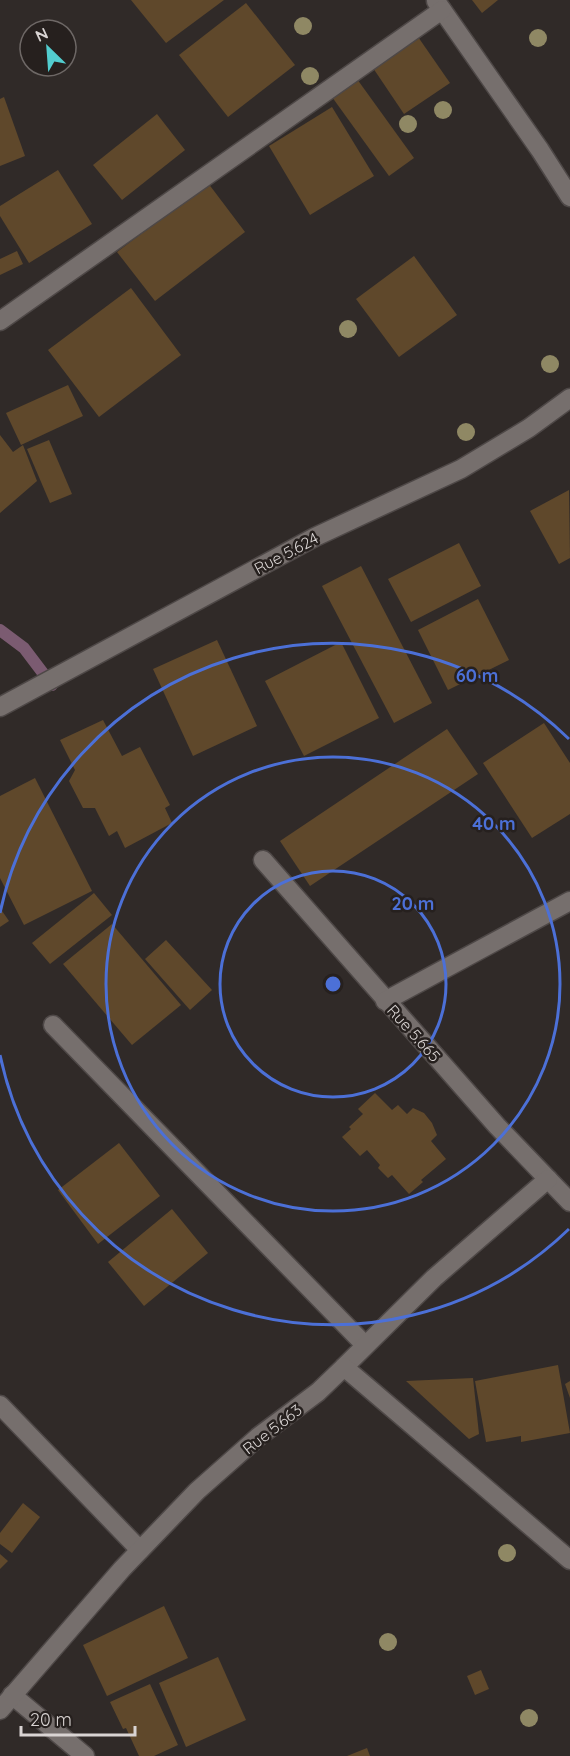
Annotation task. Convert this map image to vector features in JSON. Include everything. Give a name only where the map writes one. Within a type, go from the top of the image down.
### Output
[{"type":"street","points":[[0,321],[438,5],[540,150],[570,197]]},
{"type":"street","name":"Rue 5.624","points":[[0,707],[315,537],[460,468],[529,428],[570,398]]},
{"type":"street","name":"Rue 5.665","points":[[263,860],[489,1117],[570,1202]]},
{"type":"street","points":[[385,1001],[570,901]]},
{"type":"street","points":[[53,1025],[365,1345]]},
{"type":"street","name":"Rue 5.663","points":[[0,1710],[140,1550],[196,1491],[258,1437],[318,1392],[434,1278],[548,1179]]},
{"type":"street","points":[[344,1367],[570,1560]]},
{"type":"street","points":[[0,1405],[140,1550]]},
{"type":"street","points":[[12,1695],[85,1756]]},
{"type":"building","points":[[131,0],[224,0],[166,43]]},
{"type":"building","points":[[472,0],[498,0],[482,13]]},
{"type":"building","points":[[246,3],[295,65],[228,117],[179,55]]},
{"type":"building","points":[[416,34],[450,83],[404,114],[371,65]]},
{"type":"building","points":[[357,79],[414,158],[389,176],[332,97]]},
{"type":"building","points":[[4,97],[25,156],[0,166],[0,99]]},
{"type":"building","points":[[332,107],[374,176],[310,215],[269,146]]},
{"type":"building","points":[[157,114],[185,150],[122,200],[93,165]]},
{"type":"building","points":[[58,170],[92,224],[29,263],[0,216],[0,206]]},
{"type":"building","points":[[208,183],[245,232],[155,301],[117,252]]},
{"type":"building","points":[[17,251],[23,264],[0,275],[0,259]]},
{"type":"building","points":[[414,256],[457,315],[399,357],[356,299]]},
{"type":"building","points":[[131,288],[181,355],[99,417],[48,350]]},
{"type":"building","points":[[68,385],[83,416],[21,445],[6,413]]},
{"type":"building","points":[[0,435],[13,452],[23,445],[37,481],[0,513]]},
{"type":"building","points":[[49,440],[72,494],[50,503],[27,449]]},
{"type":"building","points":[[569,490],[570,558],[559,564],[530,511]]},
{"type":"building","points":[[459,543],[481,586],[411,622],[388,579]]},
{"type":"building","points":[[361,566],[432,703],[394,723],[322,586]]},
{"type":"building","points":[[478,599],[509,660],[448,690],[418,630]]},
{"type":"building","points":[[217,640],[257,726],[193,756],[153,669]]},
{"type":"building","points":[[341,642],[379,718],[304,756],[265,681]]},
{"type":"building","points":[[103,720],[122,756],[140,747],[170,805],[165,808],[172,823],[125,848],[117,831],[109,836],[95,808],[83,808],[69,781],[75,770],[60,740]]},
{"type":"building","points":[[544,723],[570,763],[570,814],[532,838],[483,763]]},
{"type":"building","points":[[447,729],[478,774],[310,886],[280,841]]},
{"type":"building","points":[[35,778],[92,891],[24,925],[0,878],[0,796]]},
{"type":"building","points":[[94,893],[112,915],[50,964],[32,943]]},
{"type":"building","points":[[0,908],[9,921],[0,927]]},
{"type":"building","points":[[112,924],[181,1005],[132,1045],[63,964]]},
{"type":"building","points":[[166,940],[212,990],[190,1010],[145,959]]},
{"type":"building","points":[[375,1093],[392,1110],[398,1105],[407,1114],[413,1108],[424,1113],[432,1123],[437,1135],[431,1141],[446,1159],[421,1180],[423,1182],[409,1194],[392,1175],[388,1178],[378,1168],[380,1165],[367,1150],[360,1156],[342,1137],[363,1114],[358,1109]]},
{"type":"building","points":[[119,1143],[160,1196],[98,1244],[58,1190]]},
{"type":"building","points":[[172,1209],[208,1253],[144,1306],[108,1262]]},
{"type":"building","points":[[558,1365],[570,1433],[521,1442],[521,1436],[486,1442],[475,1381]]},
{"type":"building","points":[[473,1378],[479,1434],[469,1439],[406,1381]]},
{"type":"building","points":[[570,1381],[570,1398],[565,1384]]},
{"type":"building","points":[[23,1503],[40,1517],[12,1553],[0,1544],[0,1533]]},
{"type":"building","points":[[0,1554],[8,1561],[0,1569]]},
{"type":"building","points":[[164,1606],[188,1658],[107,1696],[83,1645]]},
{"type":"building","points":[[218,1657],[246,1720],[186,1747],[159,1683]]},
{"type":"building","points":[[481,1670],[489,1689],[475,1695],[467,1676]]},
{"type":"building","points":[[150,1684],[178,1745],[154,1756],[139,1756],[110,1702]]},
{"type":"building","points":[[367,1748],[370,1756],[347,1756]]},
{"type":"waterway","points":[[0,630],[24,648],[52,685]]}]
